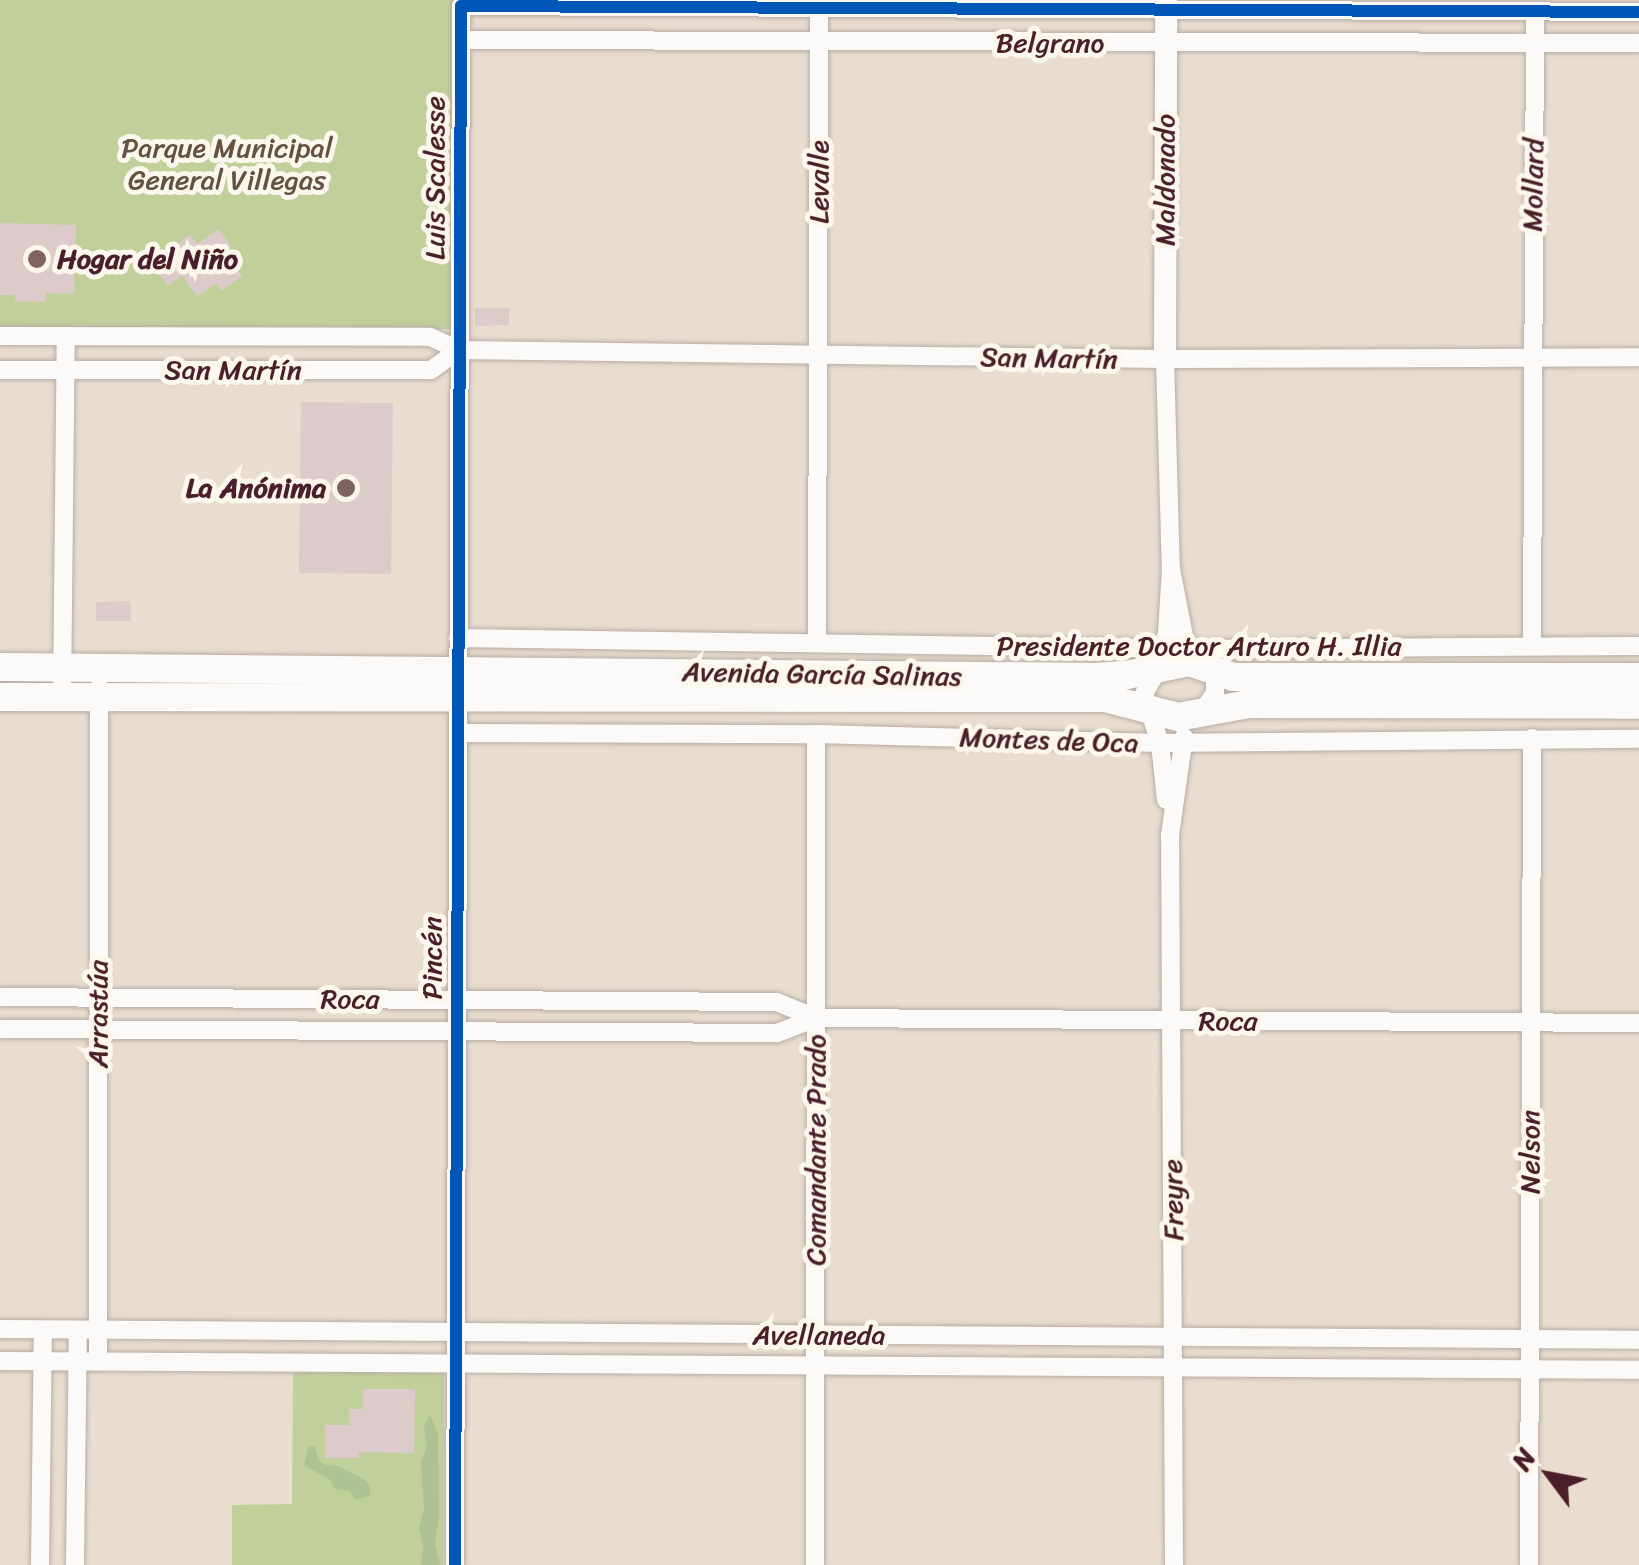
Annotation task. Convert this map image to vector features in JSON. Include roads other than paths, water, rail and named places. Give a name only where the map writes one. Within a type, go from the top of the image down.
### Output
[{"type":"main road","name":"Avenida García Salinas","points":[[0,667],[1096,677],[1136,674],[1163,657],[1189,662],[1215,674],[1639,677]]},
{"type":"main road","name":"Avenida García Salinas","points":[[0,698],[1105,698],[1168,716],[1249,704],[1639,705]]},
{"type":"street","name":"Belgrano","points":[[461,6],[1166,5],[1639,12]]},
{"type":"street","name":"Maldonado","points":[[1165,360],[1166,5]]},
{"type":"street","name":"Luis Scalesse","points":[[460,350],[461,6]]},
{"type":"street","name":"Levalle","points":[[818,355],[819,8]]},
{"type":"street","name":"Mollard","points":[[1531,358],[1535,12]]},
{"type":"street","name":"Belgrano","points":[[461,40],[819,44],[1639,42]]},
{"type":"street","name":"San Martín","points":[[0,336],[430,336],[460,350],[1165,360],[1639,358]]},
{"type":"street","points":[[62,697],[66,336]]},
{"type":"street","name":"San Martín","points":[[0,370],[431,370],[460,350]]},
{"type":"street","name":"Pincén","points":[[454,1565],[460,350]]},
{"type":"street","points":[[816,641],[818,355]]},
{"type":"street","points":[[1531,358],[1532,646]]},
{"type":"street","points":[[1147,707],[1146,686],[1163,657],[1171,569],[1165,360]]},
{"type":"street","points":[[1171,569],[1186,641],[1215,674]]},
{"type":"street","name":"Presidente Doctor Arturo H. Illia","points":[[458,638],[816,641],[1163,657],[1193,649],[1639,646]]},
{"type":"street","name":"Arrastúa","points":[[98,1361],[99,668]]},
{"type":"street","name":"Freyre","points":[[1170,835],[1180,743],[1215,692],[1215,674]]},
{"type":"street","name":"Freyre","points":[[1147,707],[1160,743],[1170,835],[1174,1565]]},
{"type":"street","name":"Montes de Oca","points":[[458,732],[816,734],[1160,743],[1639,738]]},
{"type":"street","name":"Comandante Prado","points":[[816,734],[816,1565]]},
{"type":"street","name":"Nelson","points":[[1529,1565],[1532,738]]},
{"type":"street","name":"Roca","points":[[0,997],[777,1002],[816,1018]]},
{"type":"street","name":"Roca","points":[[0,1029],[777,1033],[816,1018],[1639,1023]]},
{"type":"street","name":"Avellaneda","points":[[0,1330],[1639,1340]]},
{"type":"street","points":[[40,1565],[43,1330]]},
{"type":"street","points":[[75,1565],[78,1330]]},
{"type":"street","name":"Avellaneda","points":[[0,1360],[1639,1370]]},
{"type":"place","name":"Hogar del Niño","points":[[37,259]]},
{"type":"place","name":"La Anónima","points":[[346,488]]},
{"type":"park label","name":"Parque Municipal General Villegas","points":[[227,164]]}]
